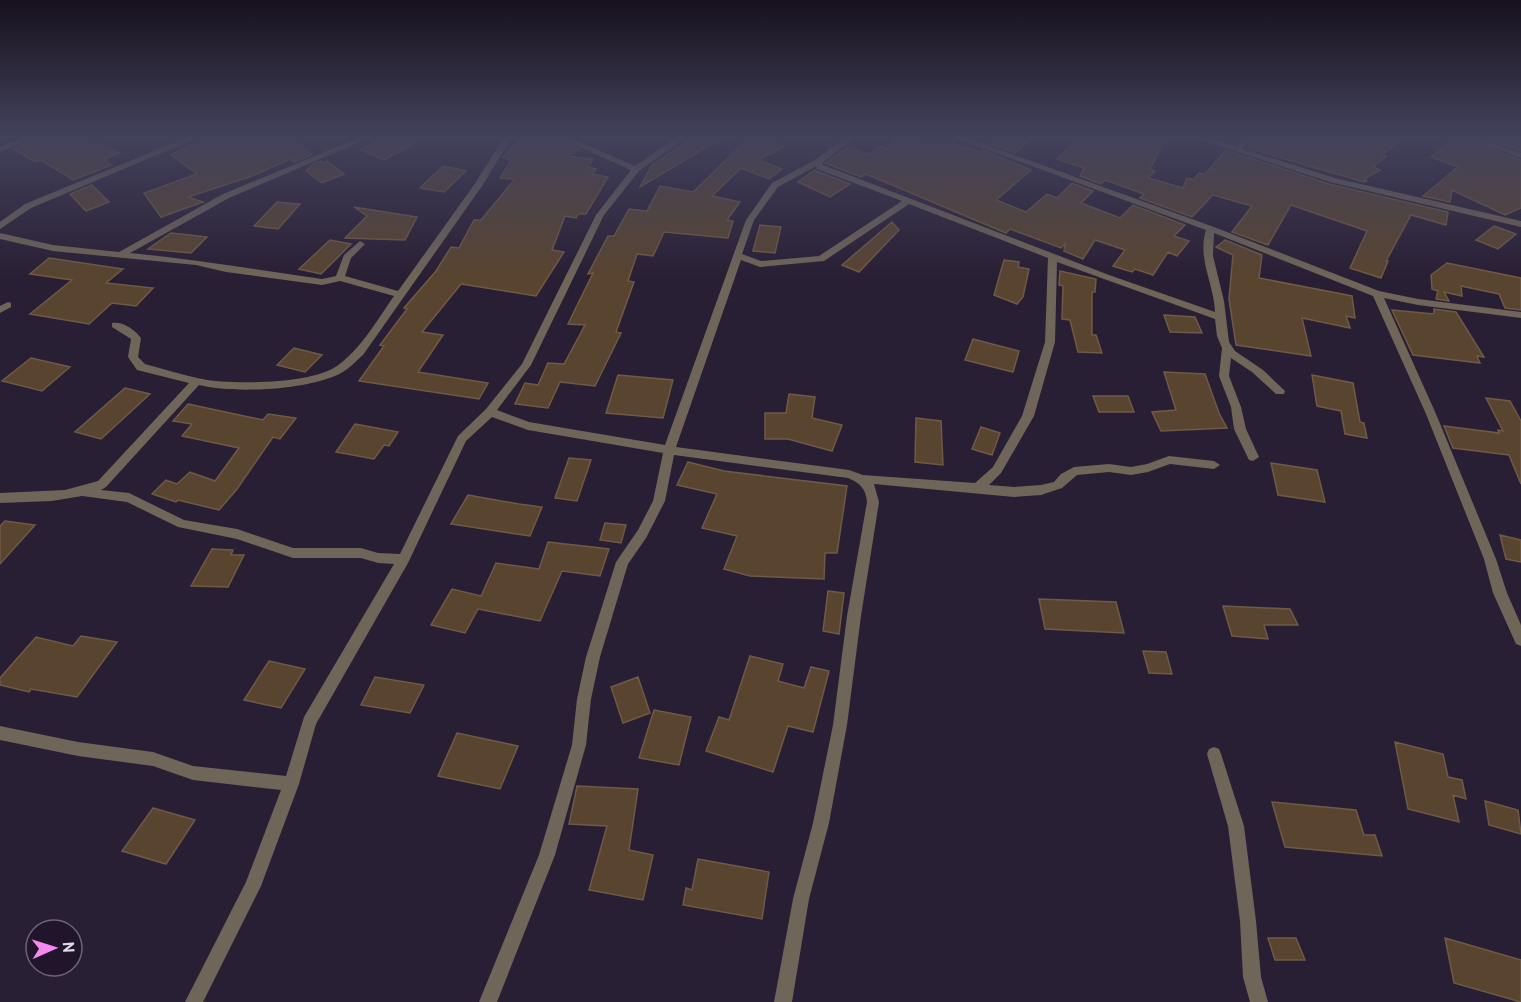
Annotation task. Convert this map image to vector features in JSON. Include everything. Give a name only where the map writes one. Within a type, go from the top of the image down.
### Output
[{"type":"street","points":[[0,226],[28,206],[84,183]]},
{"type":"street","points":[[123,254],[226,196],[258,183]]},
{"type":"street","points":[[116,325],[136,338],[133,357],[141,368],[197,381],[251,386],[320,378],[339,370],[359,352],[480,183]]},
{"type":"street","points":[[194,1002],[253,886],[291,784],[309,722],[404,559],[462,439],[490,412],[526,365],[600,215],[625,183]]},
{"type":"street","points":[[488,1002],[547,855],[579,746],[584,699],[593,657],[622,562],[642,534],[659,501],[669,450],[750,220],[775,185],[779,183]]},
{"type":"street","points":[[861,183],[1220,317]]},
{"type":"street","points":[[1083,183],[1211,229],[1377,294],[1418,302],[1521,315]]},
{"type":"street","points":[[1345,183],[1521,224]]},
{"type":"street","points":[[738,256],[760,264],[821,259],[908,201]]},
{"type":"street","points":[[1211,229],[1208,237],[1208,255],[1220,304],[1220,317],[1227,348],[1224,376],[1236,407],[1240,429],[1253,457]]},
{"type":"street","points":[[0,236],[53,248],[123,254],[322,282],[340,278],[399,294]]},
{"type":"street","points":[[340,278],[347,257],[360,244]]},
{"type":"street","points":[[978,488],[997,470],[1028,416],[1050,342],[1053,256]]},
{"type":"street","points":[[1377,294],[1431,414],[1490,559],[1500,593],[1521,640]]},
{"type":"street","points":[[1227,348],[1262,374],[1280,391]]},
{"type":"street","points":[[86,492],[102,484],[197,381]]},
{"type":"street","points":[[490,412],[528,426],[669,450],[849,474],[863,479],[1014,492],[1041,490],[1058,485],[1074,471],[1109,468],[1131,471],[1148,468],[1169,460],[1214,465]]},
{"type":"street","points":[[783,1002],[801,899],[821,823],[840,725],[854,616],[873,502],[869,485],[863,479]]},
{"type":"street","points":[[0,498],[86,492],[129,498],[183,524],[237,534],[293,553],[361,553],[378,558],[404,559]]},
{"type":"street","points":[[0,733],[78,749],[153,759],[193,773],[291,784]]},
{"type":"street","points":[[1214,754],[1236,826],[1248,921],[1252,977],[1259,1002]]},
{"type":"building","points":[[173,183],[231,183],[188,197],[203,202],[161,217],[144,193]]},
{"type":"building","points":[[425,183],[454,183],[444,192],[420,188]]},
{"type":"building","points":[[512,183],[605,183],[586,214],[578,214],[576,218],[565,216],[552,250],[564,252],[536,296],[461,284],[422,332],[443,335],[418,372],[488,383],[479,399],[359,381],[384,346],[380,345],[407,309],[404,308],[436,271],[451,247],[459,248],[474,220],[481,220]]},
{"type":"building","points":[[703,183],[726,183],[712,196],[740,202],[727,220],[733,221],[728,238],[664,232],[653,256],[637,254],[628,281],[634,282],[616,332],[621,333],[595,386],[560,382],[548,408],[515,404],[525,383],[538,385],[548,363],[564,364],[585,325],[568,324],[593,273],[588,274],[608,236],[614,236],[629,209],[647,211],[660,186],[693,192]]},
{"type":"building","points":[[800,183],[850,184],[830,197]]},
{"type":"building","points":[[887,183],[1016,183],[996,200],[1026,212],[1047,194],[1057,198],[1072,183],[1093,191],[1081,203],[1120,218],[1133,205],[1185,225],[1174,236],[1189,241],[1177,256],[1168,252],[1153,275],[1135,269],[1132,272],[1113,266],[1125,250],[1095,240],[1083,259],[1064,251],[1065,244],[1061,248],[1010,229],[1006,233]]},
{"type":"building","points":[[1113,183],[1165,183],[1183,188],[1185,183],[1325,183],[1448,212],[1446,225],[1411,215],[1386,261],[1388,261],[1381,278],[1350,268],[1367,231],[1291,205],[1268,245],[1232,232],[1252,206],[1213,195],[1192,217],[1140,198],[1144,194]]},
{"type":"building","points":[[1439,183],[1521,183],[1521,208],[1505,215],[1452,190],[1450,202],[1423,196]]},
{"type":"building","points":[[92,185],[109,202],[86,211],[70,194]]},
{"type":"building","points":[[277,202],[300,204],[278,229],[254,226]]},
{"type":"building","points":[[354,207],[417,217],[405,240],[345,238],[367,216]]},
{"type":"building","points":[[892,222],[899,230],[859,272],[842,265]]},
{"type":"building","points":[[760,225],[781,227],[775,253],[753,251]]},
{"type":"building","points":[[1494,226],[1516,234],[1498,249],[1476,240]]},
{"type":"building","points":[[171,233],[207,237],[191,253],[148,249]]},
{"type":"building","points":[[330,240],[351,244],[321,274],[299,269]]},
{"type":"building","points":[[1225,240],[1262,255],[1259,278],[1352,296],[1355,318],[1346,316],[1350,328],[1302,318],[1311,356],[1236,345],[1229,299],[1233,255],[1216,247]]},
{"type":"building","points":[[49,258],[123,269],[106,283],[153,288],[136,306],[112,303],[89,324],[30,314],[72,280],[30,274]]},
{"type":"building","points":[[1004,260],[1019,262],[1018,267],[1029,269],[1023,297],[1017,304],[994,295]]},
{"type":"building","points":[[1447,263],[1521,278],[1521,310],[1505,308],[1499,294],[1461,286],[1462,296],[1444,292],[1449,301],[1436,299],[1438,291],[1432,289],[1431,275]]},
{"type":"building","points":[[1060,271],[1096,279],[1095,292],[1092,292],[1092,335],[1096,335],[1102,353],[1078,352],[1070,320],[1062,319],[1063,286],[1059,285]]},
{"type":"building","points":[[1434,309],[1456,312],[1484,357],[1477,356],[1480,363],[1413,355],[1392,310],[1434,314]]},
{"type":"building","points":[[1164,315],[1195,317],[1202,333],[1170,332]]},
{"type":"building","points":[[973,339],[1019,351],[1013,372],[965,360]]},
{"type":"building","points":[[294,348],[322,355],[305,372],[277,365]]},
{"type":"building","points":[[31,358],[70,367],[42,391],[2,381]]},
{"type":"building","points":[[1164,372],[1205,374],[1227,428],[1161,431],[1152,412],[1176,410]]},
{"type":"building","points":[[618,375],[673,380],[663,418],[606,413]]},
{"type":"building","points":[[1312,375],[1353,383],[1360,422],[1364,423],[1367,438],[1345,434],[1341,411],[1317,406]]},
{"type":"building","points":[[125,388],[150,394],[101,439],[75,432]]},
{"type":"building","points":[[789,394],[815,397],[812,418],[842,425],[832,451],[788,439],[765,439],[765,413],[786,413]]},
{"type":"building","points":[[1093,396],[1128,396],[1134,412],[1099,412]]},
{"type":"building","points":[[1486,398],[1510,401],[1521,421],[1521,484],[1509,455],[1453,448],[1444,426],[1499,433],[1498,430],[1503,431]]},
{"type":"building","points":[[188,404],[263,420],[268,414],[296,418],[280,439],[273,437],[237,489],[219,510],[178,500],[176,502],[152,494],[166,480],[177,484],[190,472],[215,481],[239,448],[182,436],[192,424],[173,421]]},
{"type":"building","points":[[916,418],[941,421],[943,465],[915,462]]},
{"type":"building","points":[[355,424],[398,432],[389,446],[384,445],[374,459],[336,452]]},
{"type":"building","points":[[981,427],[1000,433],[992,455],[972,449]]},
{"type":"building","points":[[569,458],[591,460],[577,501],[555,498]]},
{"type":"building","points":[[688,462],[724,471],[847,486],[837,553],[825,553],[824,579],[750,576],[724,569],[737,536],[702,528],[717,494],[677,485]]},
{"type":"building","points":[[1271,463],[1317,470],[1325,502],[1278,495]]},
{"type":"building","points":[[468,495],[542,507],[530,536],[451,524]]},
{"type":"building","points":[[5,521],[35,525],[0,564],[0,526]]},
{"type":"building","points":[[605,523],[626,525],[621,543],[600,540]]},
{"type":"building","points":[[1500,535],[1521,540],[1521,562],[1506,559]]},
{"type":"building","points":[[548,542],[609,549],[600,576],[562,571],[540,621],[478,609],[465,633],[431,625],[452,589],[481,596],[496,563],[539,569]]},
{"type":"building","points":[[212,549],[233,550],[231,555],[244,555],[228,587],[191,586]]},
{"type":"building","points":[[828,591],[844,593],[839,634],[823,631]]},
{"type":"building","points":[[1039,599],[1116,602],[1124,633],[1045,629]]},
{"type":"building","points":[[1223,606],[1290,609],[1298,625],[1264,625],[1268,639],[1232,636]]},
{"type":"building","points":[[81,636],[117,642],[77,697],[31,689],[29,692],[0,685],[0,678],[36,637],[73,646]]},
{"type":"building","points":[[1143,651],[1166,652],[1172,674],[1149,673]]},
{"type":"building","points":[[750,656],[783,664],[778,681],[804,688],[811,667],[829,671],[813,732],[788,726],[773,772],[706,751],[719,717],[729,720]]},
{"type":"building","points":[[269,661],[305,669],[281,708],[244,700]]},
{"type":"building","points":[[375,677],[424,685],[410,713],[361,705]]},
{"type":"building","points":[[638,677],[650,713],[623,723],[611,687]]},
{"type":"building","points":[[654,710],[691,717],[679,765],[639,758]]},
{"type":"building","points":[[457,733],[518,746],[500,789],[438,776]]},
{"type":"building","points":[[1395,742],[1443,754],[1448,777],[1462,780],[1466,799],[1453,795],[1459,822],[1408,809]]},
{"type":"building","points":[[577,786],[638,789],[629,850],[653,855],[643,900],[589,890],[607,826],[569,824]]},
{"type":"building","points":[[1485,801],[1518,810],[1521,834],[1489,825]]},
{"type":"building","points":[[1272,802],[1356,810],[1364,835],[1375,835],[1382,856],[1285,847]]},
{"type":"building","points":[[153,808],[195,820],[166,864],[122,851]]},
{"type":"building","points":[[698,859],[769,872],[762,919],[683,905],[686,888],[692,890]]},
{"type":"building","points":[[1268,938],[1296,938],[1305,960],[1275,960]]},
{"type":"building","points":[[1445,938],[1521,960],[1521,1002],[1454,983]]}]
